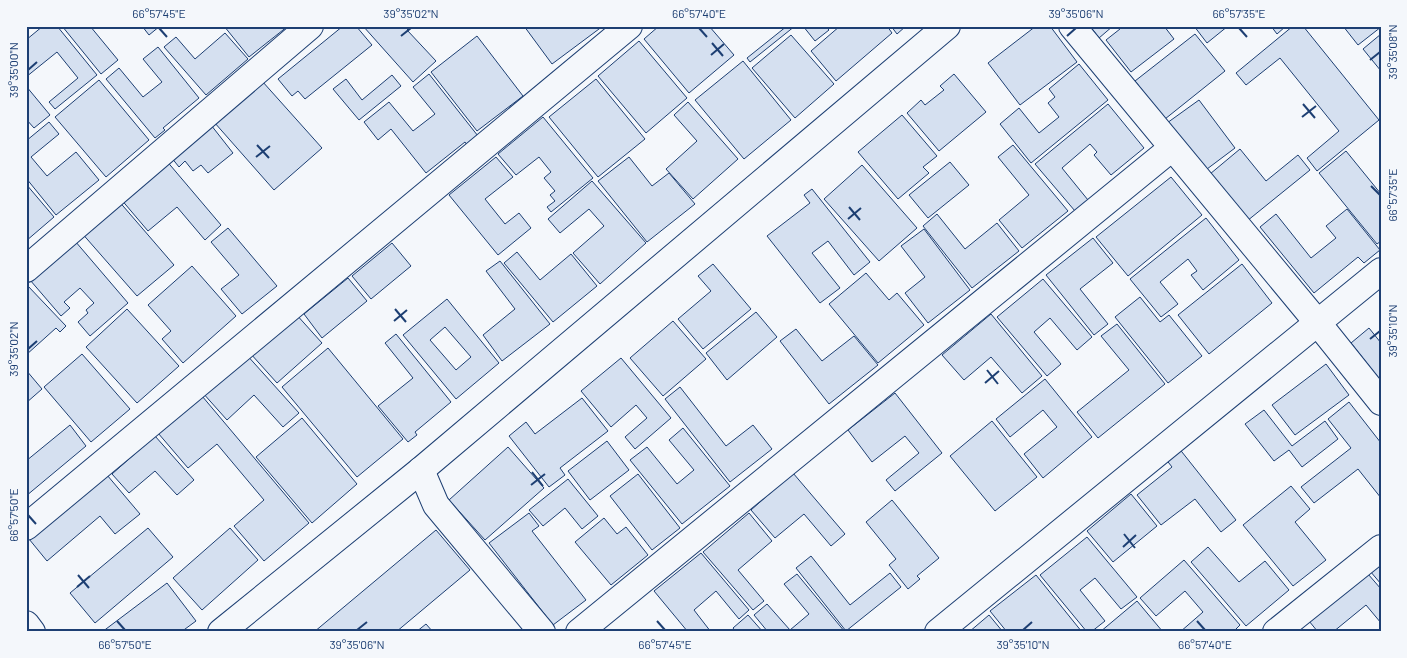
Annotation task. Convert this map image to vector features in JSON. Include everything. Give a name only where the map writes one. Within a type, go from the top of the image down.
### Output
[{"type":"street","points":[[26,269],[310,26]]},
{"type":"street","points":[[26,527],[629,26]]},
{"type":"street","points":[[221,632],[421,470],[947,26]]},
{"type":"street","points":[[1072,26],[1381,402]]},
{"type":"street","points":[[579,632],[1172,148]]},
{"type":"street","points":[[938,632],[1381,271]]},
{"type":"street","points":[[421,470],[436,505],[542,632]]},
{"type":"street","points":[[1276,632],[1381,548]]},
{"type":"street","points":[[26,624],[32,632]]},
{"type":"building","points":[[43,26],[57,26],[97,75],[55,109],[49,102],[78,78],[57,52],[26,77],[26,40]]},
{"type":"building","points":[[62,26],[90,26],[118,60],[101,74]]},
{"type":"building","points":[[142,26],[160,26],[149,35]]},
{"type":"building","points":[[224,26],[288,26],[249,57]]},
{"type":"building","points":[[343,26],[356,26],[372,45],[305,99],[298,91],[292,96],[278,79]]},
{"type":"building","points":[[363,26],[411,26],[407,30],[436,61],[413,82]]},
{"type":"building","points":[[524,26],[603,26],[552,64]]},
{"type":"building","points":[[659,26],[709,26],[734,55],[689,93],[644,39]]},
{"type":"building","points":[[787,26],[795,26],[750,62],[747,58]]},
{"type":"building","points":[[803,26],[825,26],[829,30],[815,41]]},
{"type":"building","points":[[840,26],[887,26],[892,33],[836,81],[811,51]]},
{"type":"building","points":[[891,26],[906,26],[897,34]]},
{"type":"building","points":[[1036,26],[1050,26],[1077,62],[1020,105],[988,63]]},
{"type":"building","points":[[1090,26],[1113,26],[1099,38]]},
{"type":"building","points":[[1118,26],[1164,26],[1174,39],[1131,72],[1106,40],[1120,29]]},
{"type":"building","points":[[1194,26],[1228,26],[1207,43]]},
{"type":"building","points":[[1271,26],[1286,26],[1277,34]]},
{"type":"building","points":[[1293,26],[1303,26],[1379,120],[1317,171],[1307,158],[1339,131],[1280,58],[1246,85],[1236,73]]},
{"type":"building","points":[[1343,26],[1381,26],[1381,27],[1358,45]]},
{"type":"building","points":[[225,33],[248,59],[206,95],[164,47],[176,37],[195,59]]},
{"type":"building","points":[[1195,34],[1225,71],[1165,119],[1135,81]]},
{"type":"building","points":[[1381,34],[1381,71],[1363,49]]},
{"type":"building","points":[[791,35],[834,84],[795,118],[752,68]]},
{"type":"building","points":[[477,36],[523,96],[477,131],[431,72]]},
{"type":"building","points":[[639,41],[687,98],[646,133],[598,76]]},
{"type":"building","points":[[158,47],[199,98],[163,128],[165,130],[155,138],[106,79],[119,68],[143,97],[162,82],[143,59]]},
{"type":"building","points":[[743,61],[791,120],[744,159],[695,100]]},
{"type":"building","points":[[1079,64],[1108,100],[1031,163],[1000,124],[1019,108],[1039,133],[1059,117],[1048,103],[1055,97],[1049,89]]},
{"type":"building","points":[[429,74],[478,136],[467,145],[465,142],[426,173],[391,129],[378,140],[364,122],[389,102],[413,131],[435,114],[413,87]]},
{"type":"building","points":[[954,74],[986,112],[939,151],[907,113],[921,100],[925,105],[944,90],[940,86]]},
{"type":"building","points":[[392,75],[401,86],[359,120],[333,89],[346,79],[362,100]]},
{"type":"building","points":[[596,79],[645,139],[598,177],[549,117]]},
{"type":"building","points":[[99,80],[149,140],[106,177],[55,117]]},
{"type":"building","points":[[262,81],[322,148],[274,190],[214,122]]},
{"type":"building","points":[[26,86],[50,115],[34,128],[26,119]]},
{"type":"building","points":[[1199,100],[1235,148],[1203,172],[1167,123]]},
{"type":"building","points":[[688,102],[738,159],[693,199],[666,169],[697,141],[674,115]]},
{"type":"building","points":[[1108,104],[1144,148],[1111,175],[1094,155],[1097,152],[1090,144],[1062,168],[1088,200],[1075,211],[1035,164]]},
{"type":"building","points":[[902,115],[937,156],[923,167],[929,173],[898,199],[858,152]]},
{"type":"building","points":[[543,117],[593,178],[551,212],[547,207],[555,201],[550,195],[555,191],[544,178],[551,172],[539,157],[516,175],[498,154]]},
{"type":"building","points":[[49,122],[59,134],[31,157],[47,176],[76,152],[99,180],[56,215],[26,178],[26,141]]},
{"type":"building","points":[[211,125],[233,153],[208,173],[201,165],[193,171],[185,161],[179,167],[171,157]]},
{"type":"building","points":[[1013,145],[1068,211],[1022,248],[999,220],[1029,195],[998,157]]},
{"type":"building","points":[[1240,149],[1266,181],[1298,155],[1310,170],[1247,221],[1210,174]]},
{"type":"building","points":[[1346,151],[1381,194],[1381,241],[1377,244],[1319,173]]},
{"type":"building","points":[[496,157],[513,177],[485,199],[505,224],[519,213],[531,228],[498,255],[449,195]]},
{"type":"building","points":[[629,157],[652,186],[669,173],[695,204],[647,242],[598,181]]},
{"type":"building","points":[[165,159],[221,225],[205,240],[177,207],[148,231],[120,198]]},
{"type":"building","points":[[950,162],[969,185],[928,218],[909,195]]},
{"type":"building","points":[[862,165],[917,228],[879,261],[824,199]]},
{"type":"building","points":[[1171,177],[1202,215],[1128,276],[1096,237]]},
{"type":"building","points":[[592,181],[646,243],[600,284],[573,253],[604,226],[589,209],[560,233],[548,219]]},
{"type":"building","points":[[26,184],[54,217],[26,241]]},
{"type":"building","points":[[812,189],[870,262],[854,275],[828,241],[812,253],[840,288],[820,303],[767,236],[810,203],[804,195]]},
{"type":"building","points":[[117,199],[174,265],[137,296],[80,231]]},
{"type":"building","points":[[1347,209],[1380,250],[1364,263],[1358,257],[1314,293],[1260,227],[1276,214],[1311,258],[1336,238],[1326,226]]},
{"type":"building","points":[[937,214],[965,249],[997,223],[1019,251],[972,288],[923,226]]},
{"type":"building","points":[[1206,218],[1239,260],[1203,290],[1191,275],[1197,271],[1188,259],[1160,282],[1178,304],[1161,317],[1130,279]]},
{"type":"building","points":[[228,228],[277,286],[242,314],[221,289],[239,275],[211,242]]},
{"type":"building","points":[[924,229],[970,290],[928,323],[905,293],[925,277],[901,246]]},
{"type":"building","points":[[1093,238],[1113,263],[1080,289],[1108,324],[1094,335],[1046,275]]},
{"type":"building","points":[[75,241],[128,303],[90,336],[78,322],[88,313],[86,310],[94,303],[80,288],[64,302],[70,308],[61,316],[30,280]]},
{"type":"building","points":[[392,243],[411,266],[371,299],[352,276]]},
{"type":"building","points":[[517,252],[540,280],[571,254],[597,286],[553,322],[504,263]]},
{"type":"building","points":[[500,261],[550,324],[502,361],[483,335],[515,309],[486,271]]},
{"type":"building","points":[[713,264],[751,309],[703,349],[678,319],[711,291],[698,276]]},
{"type":"building","points":[[1242,264],[1272,303],[1209,354],[1178,315]]},
{"type":"building","points":[[192,266],[236,316],[183,363],[162,339],[171,331],[148,305]]},
{"type":"building","points":[[866,273],[889,300],[897,293],[924,325],[878,363],[829,304]]},
{"type":"building","points":[[348,278],[367,301],[322,338],[304,314]]},
{"type":"building","points":[[1043,279],[1092,337],[1077,350],[1050,318],[1034,332],[1061,364],[1047,376],[997,317]]},
{"type":"building","points":[[27,285],[66,326],[60,332],[56,328],[26,355]]},
{"type":"building","points":[[1140,297],[1160,322],[1169,315],[1202,356],[1168,383],[1115,317]]},
{"type":"building","points":[[447,299],[499,363],[456,399],[403,335]],"holes":[[[445,327],[471,357],[456,370],[430,340]]]},
{"type":"building","points":[[127,309],[179,366],[137,403],[86,347]]},
{"type":"building","points":[[756,312],[777,337],[727,380],[706,353]]},
{"type":"building","points":[[295,313],[322,343],[277,383],[250,353]]},
{"type":"building","points":[[991,314],[1042,376],[1022,393],[991,357],[964,380],[942,355]]},
{"type":"building","points":[[673,321],[706,359],[663,396],[630,358]]},
{"type":"building","points":[[1117,324],[1165,384],[1098,438],[1077,412],[1129,370],[1101,336]]},
{"type":"building","points":[[1369,328],[1381,343],[1381,381],[1351,343]]},
{"type":"building","points":[[796,329],[822,361],[854,336],[878,365],[829,404],[780,341]]},
{"type":"building","points":[[396,334],[451,402],[415,432],[417,435],[408,442],[378,406],[413,378],[385,343]]},
{"type":"building","points":[[328,348],[403,439],[357,477],[282,387]]},
{"type":"building","points":[[245,353],[299,413],[283,427],[254,395],[227,420],[202,392]]},
{"type":"building","points":[[82,354],[130,409],[91,442],[44,387]]},
{"type":"building","points":[[621,358],[671,418],[635,449],[625,437],[647,418],[636,405],[611,427],[581,391]]},
{"type":"building","points":[[1326,364],[1349,395],[1295,435],[1272,405]]},
{"type":"building","points":[[26,370],[42,389],[26,403]]},
{"type":"building","points":[[1045,379],[1092,437],[1043,478],[1024,454],[1057,427],[1043,410],[1010,437],[996,419]]},
{"type":"building","points":[[680,387],[726,446],[753,425],[772,449],[730,482],[665,399]]},
{"type":"building","points":[[895,393],[942,453],[895,491],[886,480],[919,453],[905,436],[872,462],[848,430]]},
{"type":"building","points":[[202,396],[309,523],[264,561],[234,526],[264,500],[217,444],[188,468],[158,433]]},
{"type":"building","points":[[582,398],[608,431],[560,468],[565,475],[549,487],[509,436],[526,422],[535,434]]},
{"type":"building","points":[[1349,402],[1381,443],[1381,498],[1358,469],[1314,503],[1301,487],[1351,448],[1328,419]]},
{"type":"building","points":[[1264,410],[1292,446],[1325,421],[1338,439],[1302,467],[1289,450],[1274,461],[1245,424]]},
{"type":"building","points":[[302,418],[357,484],[312,523],[256,457]]},
{"type":"building","points":[[992,421],[1037,477],[995,511],[950,456]]},
{"type":"building","points":[[70,425],[86,446],[26,496],[26,461]]},
{"type":"building","points":[[683,428],[730,486],[682,524],[630,460],[647,447],[677,484],[694,470],[669,440]]},
{"type":"building","points":[[155,436],[194,480],[177,495],[155,471],[129,493],[112,474]]},
{"type":"building","points":[[607,441],[629,470],[590,500],[568,471]]},
{"type":"building","points":[[508,447],[544,488],[485,540],[449,500]]},
{"type":"building","points":[[1178,447],[1236,520],[1221,532],[1195,499],[1161,525],[1137,495],[1172,467],[1165,458]]},
{"type":"building","points":[[793,473],[845,534],[831,546],[804,514],[775,538],[751,510]]},
{"type":"building","points":[[638,474],[680,528],[652,550],[610,496]]},
{"type":"building","points":[[107,475],[140,514],[115,534],[100,516],[47,561],[29,539]]},
{"type":"building","points":[[568,479],[598,516],[582,529],[565,508],[543,526],[529,510]]},
{"type":"building","points":[[1291,486],[1310,509],[1295,522],[1326,560],[1293,586],[1243,525]]},
{"type":"building","points":[[1131,494],[1157,526],[1113,562],[1087,531]]},
{"type":"building","points":[[892,500],[939,558],[917,576],[920,579],[908,589],[889,565],[896,559],[866,522]]},
{"type":"building","points":[[529,513],[539,526],[532,531],[586,600],[553,625],[489,543]]},
{"type":"building","points":[[749,513],[772,541],[738,570],[764,601],[753,610],[703,552]]},
{"type":"building","points":[[604,518],[617,534],[626,527],[648,555],[611,585],[575,542]]},
{"type":"building","points":[[148,528],[173,557],[95,623],[70,593]]},
{"type":"building","points":[[230,528],[258,560],[202,610],[173,578]]},
{"type":"building","points":[[436,530],[470,570],[396,632],[314,632]]},
{"type":"building","points":[[1087,537],[1137,597],[1121,609],[1095,578],[1080,590],[1105,621],[1091,632],[1087,632],[1040,575]]},
{"type":"building","points":[[1208,547],[1239,582],[1265,561],[1289,590],[1246,626],[1191,562]]},
{"type":"building","points":[[701,553],[749,610],[739,619],[716,591],[694,610],[711,632],[688,632],[654,591]]},
{"type":"building","points":[[811,556],[850,605],[890,573],[901,587],[846,631],[796,568]]},
{"type":"building","points":[[1184,560],[1240,625],[1233,632],[1180,632],[1203,612],[1185,591],[1156,616],[1140,598]]},
{"type":"building","points":[[1381,561],[1381,584],[1370,571]]},
{"type":"building","points":[[797,574],[845,632],[768,632],[754,615],[767,604],[790,630],[809,614],[784,584]]},
{"type":"building","points":[[1368,574],[1381,589],[1381,623],[1366,605],[1333,632],[1318,632],[1309,621]]},
{"type":"building","points":[[1036,575],[1082,632],[1007,632],[990,611]]},
{"type":"building","points":[[167,583],[196,621],[181,632],[102,632]]},
{"type":"building","points":[[1137,601],[1163,632],[1100,632]]},
{"type":"building","points":[[748,615],[763,632],[736,632],[733,628]]},
{"type":"building","points":[[989,615],[1003,632],[969,632]]},
{"type":"building","points":[[426,624],[433,632],[416,632]]}]
